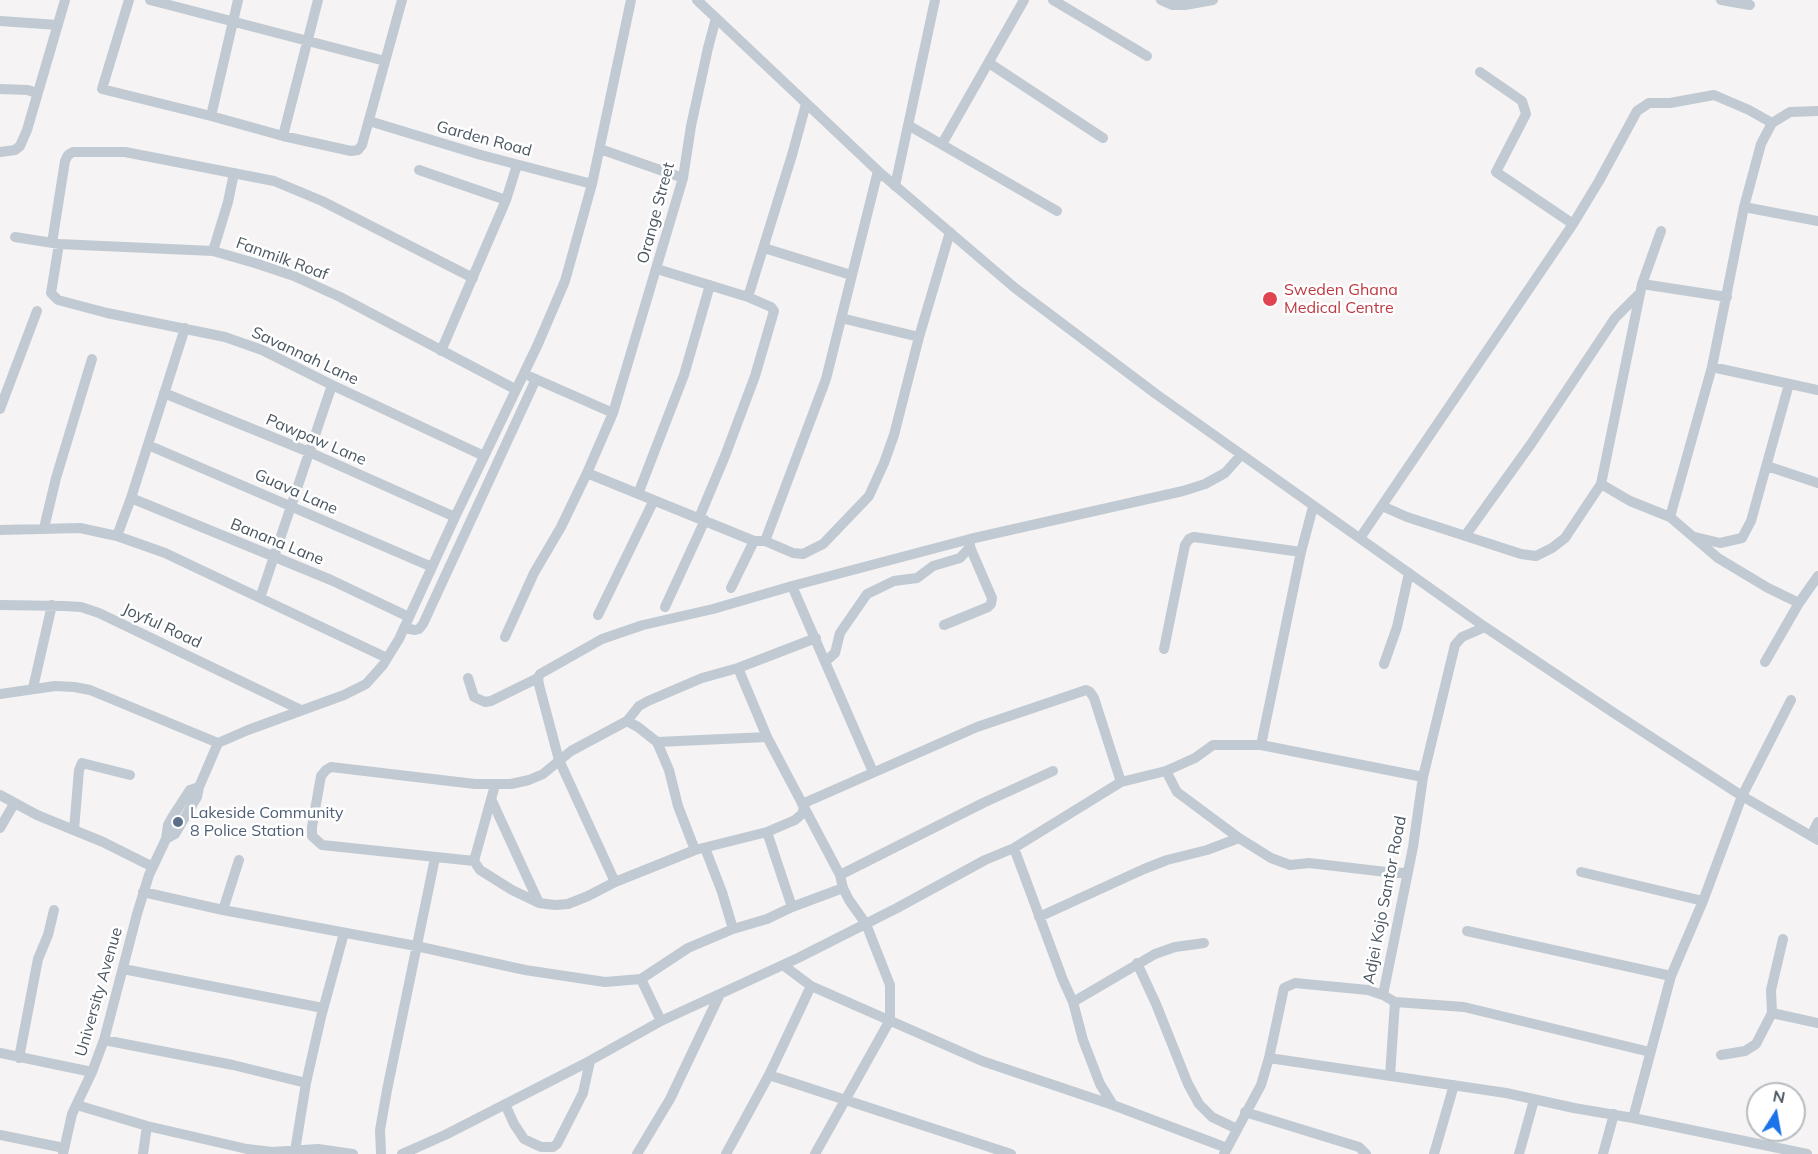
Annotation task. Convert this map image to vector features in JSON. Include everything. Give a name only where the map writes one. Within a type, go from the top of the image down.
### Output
[{"type":"street","points":[[0,152],[15,150],[20,146],[27,130],[65,0]]},
{"type":"street","points":[[129,0],[102,89],[283,136],[351,151],[358,150],[362,145],[402,0]]},
{"type":"street","points":[[150,0],[385,61]]},
{"type":"street","points":[[211,116],[238,0]]},
{"type":"street","points":[[283,136],[318,0]]},
{"type":"street","points":[[0,694],[33,688],[74,687],[90,690],[218,743],[344,694],[372,679],[404,628],[524,374],[565,281],[592,184],[631,0]]},
{"type":"street","points":[[697,0],[878,171],[1015,288],[1241,455],[1485,627],[1742,796],[1815,838],[1818,822]]},
{"type":"street","points":[[895,186],[935,0]]},
{"type":"street","points":[[942,144],[1024,0]]},
{"type":"street","points":[[1053,0],[1147,56]]},
{"type":"street","points":[[1161,0],[1172,5],[1185,5],[1213,0]]},
{"type":"street","points":[[1721,0],[1750,5]]},
{"type":"street","name":"Orange Street","points":[[506,637],[534,573],[561,527],[587,473],[613,413],[683,178],[696,105],[716,18]]},
{"type":"street","points":[[0,21],[58,25]]},
{"type":"street","points":[[989,63],[1103,138]]},
{"type":"street","points":[[1480,72],[1522,101],[1526,114],[1496,172],[1573,224]]},
{"type":"street","points":[[0,89],[28,90],[36,93]]},
{"type":"street","points":[[1359,538],[1573,224],[1636,111],[1650,103],[1714,95],[1772,123]]},
{"type":"street","points":[[748,297],[806,104]]},
{"type":"street","points":[[1670,517],[1712,367],[1744,207],[1761,144],[1772,123],[1790,111],[1818,111]]},
{"type":"street","name":"Garden Road","points":[[369,121],[517,165],[592,184]]},
{"type":"street","points":[[908,125],[1057,211]]},
{"type":"street","points":[[600,149],[683,178]]},
{"type":"street","points":[[55,243],[65,162],[68,155],[73,152],[125,152],[274,181],[322,201],[473,278]]},
{"type":"street","points":[[441,351],[506,200],[517,165]]},
{"type":"street","points":[[419,170],[506,200]]},
{"type":"street","points":[[732,588],[760,541],[826,379],[878,171]]},
{"type":"street","points":[[213,251],[234,173]]},
{"type":"street","points":[[1744,207],[1818,221]]},
{"type":"street","points":[[1382,506],[1407,518],[1521,554],[1536,556],[1565,538],[1601,484],[1641,288],[1661,231]]},
{"type":"street","points":[[587,473],[793,553],[803,554],[823,544],[869,496],[894,435],[919,337],[950,232]]},
{"type":"street","name":"Fanmilk Roaf","points":[[15,237],[55,243],[213,251],[294,276],[340,297],[515,389]]},
{"type":"street","name":"Savannah Lane","points":[[55,243],[51,293],[58,300],[107,313],[225,337],[262,350],[484,456]]},
{"type":"street","points":[[764,248],[851,275]]},
{"type":"street","points":[[657,269],[748,297],[771,307],[774,311],[754,376],[702,519],[665,607]]},
{"type":"street","points":[[638,494],[684,375],[710,285]]},
{"type":"street","points":[[1641,288],[1727,297]]},
{"type":"street","points":[[1465,536],[1531,444],[1615,318],[1641,288]]},
{"type":"street","points":[[0,409],[37,311]]},
{"type":"street","points":[[841,318],[919,337]]},
{"type":"street","points":[[117,536],[185,328]]},
{"type":"street","points":[[44,528],[56,477],[92,359]]},
{"type":"street","points":[[1712,367],[1818,390]]},
{"type":"street","points":[[524,374],[613,413]]},
{"type":"street","points":[[404,628],[415,630],[423,624],[536,379]]},
{"type":"street","points":[[1692,536],[1720,543],[1743,538],[1751,521],[1789,384]]},
{"type":"street","points":[[260,598],[332,385]]},
{"type":"street","name":"Pawpaw Lane","points":[[164,393],[309,452],[455,517]]},
{"type":"street","name":"Guava Lane","points":[[148,446],[224,476],[432,567]]},
{"type":"street","points":[[468,678],[474,697],[485,702],[538,678],[540,674],[602,639],[643,625],[713,609],[792,586],[1183,491],[1204,484],[1225,473],[1241,455]]},
{"type":"street","points":[[1767,466],[1818,483]]},
{"type":"street","points":[[1601,484],[1630,501],[1670,517],[1718,558],[1768,588],[1799,603]]},
{"type":"street","name":"Banana Lane","points":[[131,498],[331,580],[409,617]]},
{"type":"street","points":[[598,615],[654,500]]},
{"type":"street","points":[[1260,745],[1300,552],[1313,507]]},
{"type":"street","points":[[0,530],[80,528],[117,536],[165,553],[387,658]]},
{"type":"street","points":[[1164,649],[1185,544],[1189,539],[1194,537],[1300,552]]},
{"type":"street","points":[[944,625],[988,608],[991,604],[992,598],[970,543]]},
{"type":"street","points":[[826,661],[835,653],[840,633],[867,594],[894,581],[917,578],[933,566],[960,558],[970,543]]},
{"type":"street","points":[[1384,664],[1397,627],[1409,573]]},
{"type":"street","points":[[1765,662],[1799,603],[1818,576]]},
{"type":"street","points":[[792,586],[873,772]]},
{"type":"street","name":"Joyful Road","points":[[0,605],[81,607],[99,613],[301,710]]},
{"type":"street","points":[[33,688],[52,605]]},
{"type":"street","name":"Adjei Kojo Santor Road","points":[[1225,1151],[1261,1085],[1284,988],[1295,983],[1368,990],[1383,995],[1408,872],[1422,777],[1455,645],[1462,637],[1485,627]]},
{"type":"street","points":[[474,861],[322,845],[312,836],[321,776],[331,767],[495,785],[529,780],[543,774],[571,751],[627,721],[639,706],[648,701],[702,678],[738,668],[816,638]]},
{"type":"street","points":[[738,668],[767,737],[840,874],[849,900],[866,924],[888,978],[890,1020],[815,1154]]},
{"type":"street","points":[[538,678],[559,760],[615,882]]},
{"type":"street","points":[[474,861],[480,870],[489,876],[539,903],[568,904],[615,882],[700,849],[767,832],[795,820],[803,806],[873,772],[988,723],[1086,690],[1094,698],[1121,782]]},
{"type":"street","points":[[1633,1118],[1671,976],[1703,902],[1742,796],[1791,700]]},
{"type":"street","points":[[627,721],[657,742],[669,770],[678,806],[722,892],[733,928]]},
{"type":"street","points":[[657,742],[767,737]]},
{"type":"street","name":"University Avenue","points":[[63,1151],[72,1114],[104,1040],[143,892],[166,839],[168,825],[190,790],[199,787],[218,743]]},
{"type":"street","points":[[402,1154],[445,1135],[590,1061],[661,1021],[783,965],[866,924],[985,860],[1014,848],[1121,782],[1166,771],[1195,758],[1213,745],[1260,745],[1422,777]]},
{"type":"street","points":[[74,831],[79,770],[82,764],[130,775]]},
{"type":"street","points":[[840,874],[1053,771]]},
{"type":"street","points":[[1166,771],[1177,792],[1239,838],[1271,858],[1290,865],[1309,863],[1395,873],[1408,872]]},
{"type":"street","points":[[474,861],[495,785]]},
{"type":"street","points":[[0,795],[14,804],[129,854],[153,867]]},
{"type":"street","points":[[492,801],[539,903]]},
{"type":"street","points":[[0,824],[14,804]]},
{"type":"street","points":[[767,832],[792,907]]},
{"type":"street","points":[[1039,916],[1144,869],[1239,838]]},
{"type":"street","points":[[1014,848],[1073,1002],[1083,1040],[1100,1084],[1113,1105]]},
{"type":"street","points":[[381,1154],[382,1117],[435,858]]},
{"type":"street","points":[[223,910],[239,860]]},
{"type":"street","points":[[1581,872],[1703,902]]},
{"type":"street","points":[[143,892],[223,910],[416,946],[478,961],[605,982],[641,980],[688,948],[733,928],[767,919],[843,888]]},
{"type":"street","points":[[19,1058],[38,959],[48,935],[54,910]]},
{"type":"street","points":[[1467,931],[1671,976]]},
{"type":"street","points":[[301,1152],[306,1083],[323,1008],[344,933]]},
{"type":"street","points":[[1721,1055],[1745,1051],[1756,1044],[1772,1013],[1771,990],[1783,939]]},
{"type":"street","points":[[1073,1002],[1155,954],[1175,947],[1204,943]]},
{"type":"street","points":[[1137,963],[1188,1084],[1199,1104],[1212,1117],[1237,1129]]},
{"type":"street","points":[[783,965],[811,986],[982,1061],[1113,1105],[1225,1151]]},
{"type":"street","points":[[123,969],[323,1008]]},
{"type":"street","points":[[641,980],[661,1021]]},
{"type":"street","points":[[726,1154],[769,1075],[811,986]]},
{"type":"street","points":[[637,1154],[669,1099],[720,994]]},
{"type":"street","points":[[1383,995],[1395,1002],[1464,1007],[1650,1052]]},
{"type":"street","points":[[1390,1077],[1395,1002]]},
{"type":"street","points":[[1772,1013],[1818,1023]]},
{"type":"street","points":[[104,1040],[233,1065],[306,1083]]},
{"type":"street","points":[[0,1053],[92,1072]]},
{"type":"street","points":[[1269,1058],[1506,1093],[1807,1154]]},
{"type":"street","points":[[548,1148],[557,1144],[583,1093],[590,1061]]},
{"type":"street","points":[[769,1075],[1011,1154]]},
{"type":"street","points":[[1434,1154],[1454,1085]]},
{"type":"street","points":[[1519,1154],[1534,1100]]},
{"type":"street","points":[[505,1104],[514,1124],[525,1139],[558,1154]]},
{"type":"street","points":[[77,1105],[147,1126],[247,1149],[272,1152],[301,1152],[318,1149],[353,1154]]},
{"type":"street","points":[[1245,1112],[1359,1147],[1366,1154]]},
{"type":"street","points":[[1603,1154],[1614,1114]]},
{"type":"street","points":[[143,1154],[147,1126]]},
{"type":"street","points":[[0,1135],[63,1151]]},
{"type":"place","name":"Sweden Ghana Medical Centre","points":[[1270,299]]},
{"type":"place","name":"Lakeside Community 8 Police Station","points":[[178,822]]}]
